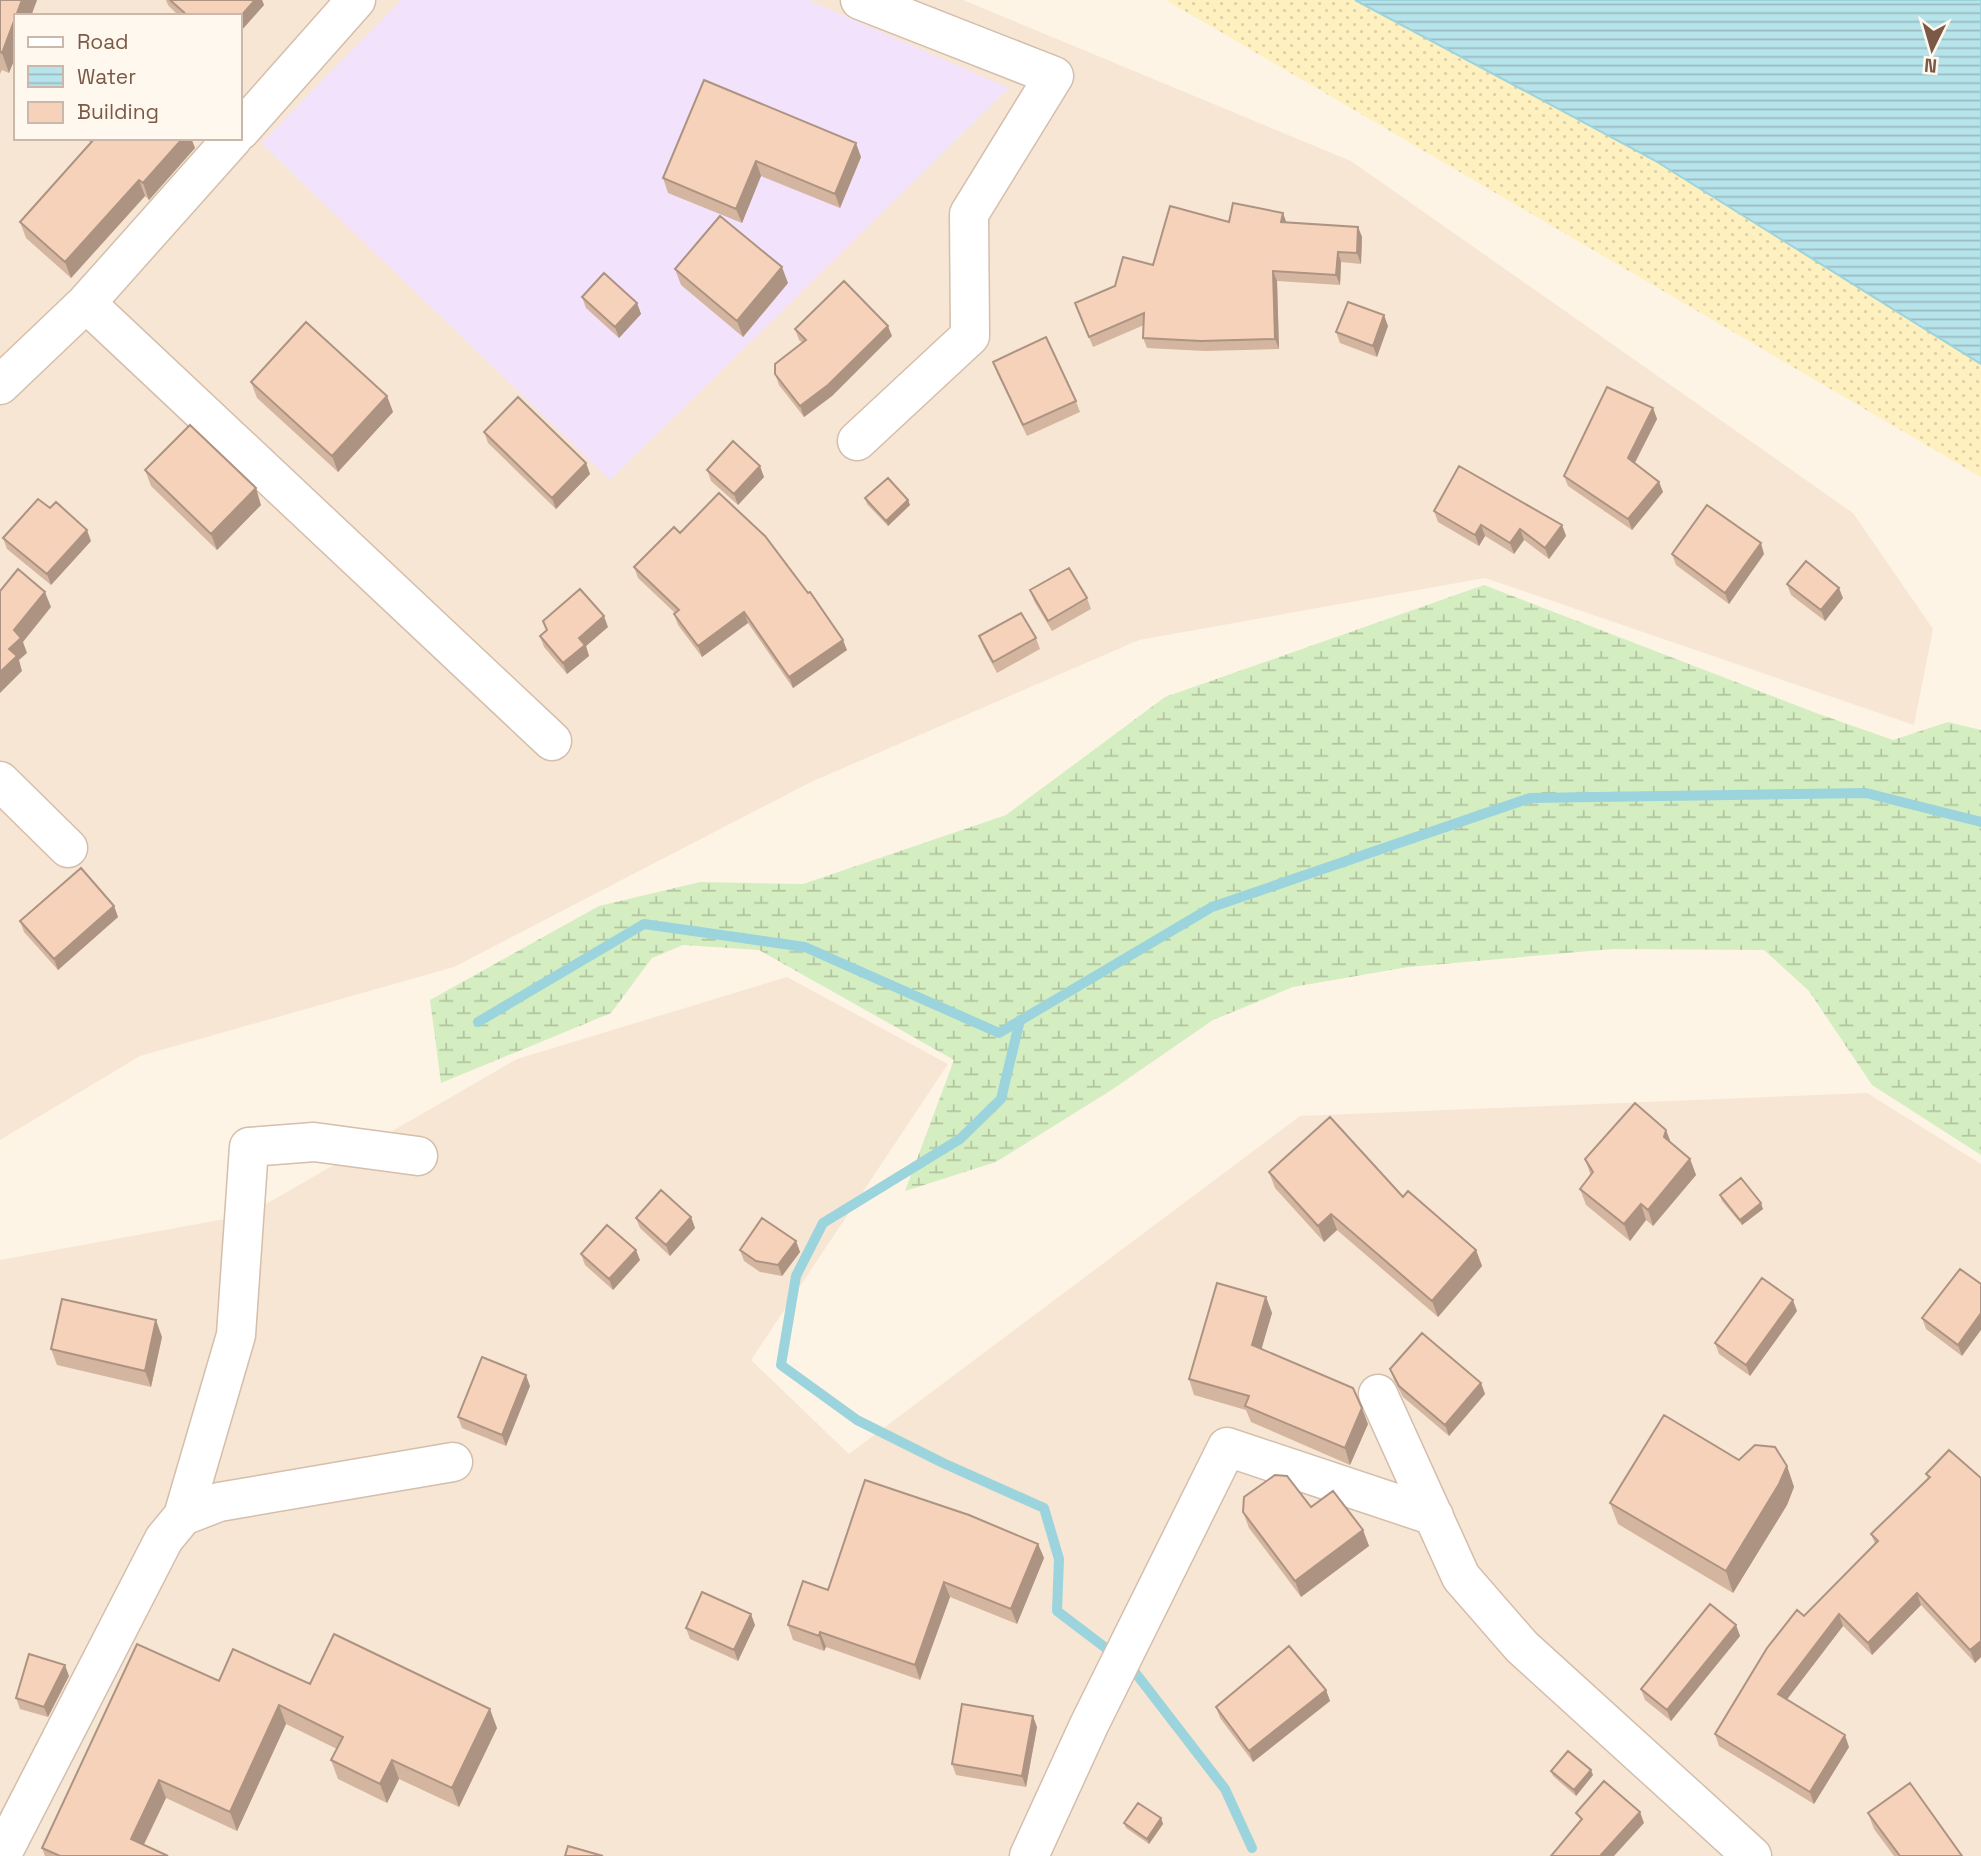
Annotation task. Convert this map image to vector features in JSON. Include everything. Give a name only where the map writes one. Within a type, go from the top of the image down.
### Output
[{"type":"street","points":[[242,129],[356,0]]},
{"type":"street","points":[[857,441],[970,336],[969,214],[1054,76],[860,0]]},
{"type":"street","points":[[0,384],[86,303],[231,140]]},
{"type":"street","points":[[86,303],[552,741]]},
{"type":"street","points":[[0,781],[68,848]]},
{"type":"street","points":[[1,1856],[164,1539],[183,1516],[236,1335],[249,1147],[314,1142],[418,1156]]},
{"type":"street","points":[[1378,1394],[1461,1577],[1522,1647],[1752,1856]]},
{"type":"street","points":[[1028,1856],[1227,1447],[1434,1516]]},
{"type":"street","points":[[183,1516],[219,1502],[453,1462]]},
{"type":"shaded area","points":[[0,0],[963,0],[1351,161],[1853,513],[1933,629],[1914,725],[1485,578],[1139,640],[811,782],[454,967],[140,1056],[0,1140]]},
{"type":"shaded area","points":[[401,0],[808,0],[1009,88],[610,480],[261,143]]},
{"type":"shaded area","points":[[787,977],[948,1064],[751,1360],[849,1454],[1300,1116],[1867,1093],[1981,1164],[1981,1856],[0,1856],[0,1260],[247,1215],[517,1059]]},
{"type":"green space","points":[[1484,585],[1893,740],[1948,722],[1981,730],[1981,1155],[1872,1085],[1809,991],[1764,950],[1613,949],[1408,967],[1293,987],[1213,1020],[1110,1091],[996,1162],[905,1191],[954,1060],[759,950],[683,945],[652,958],[611,1013],[441,1083],[430,1000],[599,906],[700,882],[803,884],[1006,815],[1165,697]]},
{"type":"sand","points":[[1166,0],[1355,0],[1654,160],[1981,364],[1981,477]]},
{"type":"water","points":[[1355,0],[1981,0],[1981,364],[1654,160]]},
{"type":"building","points":[[0,0],[22,0],[17,14],[14,14],[14,21],[2,53]]},
{"type":"building","points":[[170,0],[255,0],[242,15],[186,14]]},
{"type":"building","points":[[704,80],[856,143],[835,194],[756,161],[736,209],[663,178]]},
{"type":"building","points":[[93,140],[181,140],[143,183],[139,180],[65,262],[20,222]]},
{"type":"building","points":[[1233,203],[1283,213],[1281,222],[1358,227],[1357,253],[1338,252],[1336,275],[1273,271],[1275,339],[1201,341],[1143,338],[1144,313],[1089,337],[1075,303],[1115,286],[1123,257],[1153,265],[1170,206],[1229,222]]},
{"type":"building","points":[[720,216],[782,267],[737,321],[675,269]]},
{"type":"building","points":[[604,273],[637,303],[615,327],[582,297]]},
{"type":"building","points":[[844,281],[888,326],[828,385],[800,406],[775,374],[775,364],[806,340],[795,329]]},
{"type":"building","points":[[1348,302],[1384,315],[1373,346],[1336,332]]},
{"type":"building","points":[[306,322],[387,396],[332,456],[251,382]]},
{"type":"building","points":[[1046,337],[1076,401],[1023,425],[993,362]]},
{"type":"building","points":[[1607,387],[1653,408],[1628,458],[1659,482],[1628,519],[1564,476]]},
{"type":"building","points":[[518,397],[586,463],[552,498],[484,432]]},
{"type":"building","points":[[190,425],[256,488],[211,534],[145,470]]},
{"type":"building","points":[[733,441],[760,466],[734,494],[707,470]]},
{"type":"building","points":[[1459,466],[1562,525],[1545,548],[1520,529],[1510,543],[1481,525],[1475,535],[1434,511]]},
{"type":"building","points":[[888,478],[908,500],[886,521],[865,498]]},
{"type":"building","points":[[719,493],[765,536],[808,593],[810,592],[843,640],[789,677],[744,612],[698,646],[674,614],[679,610],[634,567],[674,527],[680,533]]},
{"type":"building","points":[[38,499],[50,508],[56,502],[87,530],[47,574],[3,538]]},
{"type":"building","points":[[1707,505],[1761,543],[1725,593],[1672,554]]},
{"type":"building","points":[[1806,561],[1839,588],[1821,610],[1787,584]]},
{"type":"building","points":[[1069,568],[1087,598],[1048,621],[1030,590]]},
{"type":"building","points":[[18,569],[45,592],[14,630],[21,638],[9,649],[17,656],[0,672],[0,591]]},
{"type":"building","points":[[580,589],[604,616],[579,638],[585,645],[563,663],[540,636],[547,630],[543,621]]},
{"type":"building","points":[[1021,613],[1036,638],[993,662],[979,636]]},
{"type":"building","points":[[81,868],[114,906],[54,959],[20,921]]},
{"type":"building","points":[[1635,1103],[1666,1130],[1664,1137],[1690,1159],[1648,1210],[1641,1204],[1624,1224],[1580,1189],[1593,1172],[1585,1159]]},
{"type":"building","points":[[1330,1117],[1403,1197],[1408,1191],[1476,1250],[1432,1301],[1331,1214],[1318,1226],[1269,1172]]},
{"type":"building","points":[[1741,1178],[1761,1203],[1740,1220],[1720,1195]]},
{"type":"building","points":[[661,1190],[691,1217],[666,1245],[636,1218]]},
{"type":"building","points":[[762,1218],[796,1241],[778,1265],[756,1261],[740,1250]]},
{"type":"building","points":[[607,1225],[636,1250],[609,1279],[581,1254]]},
{"type":"building","points":[[1960,1269],[1981,1284],[1981,1313],[1958,1345],[1922,1318]]},
{"type":"building","points":[[1762,1278],[1793,1300],[1746,1365],[1715,1343]]},
{"type":"building","points":[[1217,1283],[1266,1297],[1252,1345],[1353,1388],[1362,1408],[1345,1448],[1245,1406],[1249,1396],[1189,1379]]},
{"type":"building","points":[[62,1299],[156,1320],[145,1371],[51,1349]]},
{"type":"building","points":[[1422,1333],[1481,1383],[1445,1425],[1399,1386],[1390,1369]]},
{"type":"building","points":[[482,1357],[526,1375],[502,1435],[458,1417]]},
{"type":"building","points":[[1664,1415],[1739,1460],[1755,1445],[1775,1447],[1787,1466],[1779,1484],[1726,1571],[1610,1503]]},
{"type":"building","points":[[1949,1450],[1981,1478],[1981,1641],[1970,1650],[1917,1593],[1868,1643],[1839,1614],[1778,1694],[1845,1735],[1810,1792],[1715,1734],[1767,1648],[1797,1610],[1804,1616],[1878,1541],[1871,1534],[1930,1477],[1926,1474]]},
{"type":"building","points":[[1275,1475],[1287,1476],[1311,1507],[1333,1491],[1363,1530],[1295,1581],[1243,1512],[1244,1497]]},
{"type":"building","points":[[865,1480],[969,1515],[1038,1544],[1011,1609],[944,1582],[915,1665],[820,1632],[819,1636],[788,1625],[803,1581],[828,1590]]},
{"type":"building","points":[[702,1592],[751,1614],[734,1650],[686,1628]]},
{"type":"building","points":[[1710,1604],[1736,1625],[1667,1710],[1641,1689]]},
{"type":"building","points":[[334,1634],[490,1709],[452,1788],[392,1760],[380,1784],[331,1760],[343,1737],[279,1705],[230,1812],[159,1780],[131,1839],[168,1856],[60,1856],[42,1848],[137,1644],[219,1681],[233,1649],[310,1684]]},
{"type":"building","points":[[1289,1646],[1326,1690],[1249,1751],[1216,1707]]},
{"type":"building","points":[[29,1654],[65,1665],[44,1707],[16,1698]]},
{"type":"building","points":[[962,1704],[1033,1716],[1022,1776],[952,1764]]},
{"type":"building","points":[[1568,1751],[1591,1770],[1574,1790],[1551,1771]]},
{"type":"building","points":[[1604,1781],[1640,1812],[1600,1856],[1551,1856],[1582,1819],[1576,1813]]},
{"type":"building","points":[[1910,1783],[1962,1856],[1900,1856],[1868,1813]]},
{"type":"building","points":[[1138,1803],[1161,1818],[1147,1839],[1124,1823]]},
{"type":"building","points":[[568,1846],[603,1856],[565,1856]]},
{"type":"waterway","points":[[478,1022],[644,924],[805,947],[999,1033],[1212,907],[1530,798],[1866,793],[1981,822]]},
{"type":"waterway","points":[[1020,1020],[1001,1099],[960,1139],[823,1223],[796,1276],[781,1365],[857,1420],[943,1463],[1044,1508],[1059,1559],[1057,1611],[1115,1655]]},
{"type":"waterway","points":[[1127,1665],[1225,1789],[1252,1848]]}]
